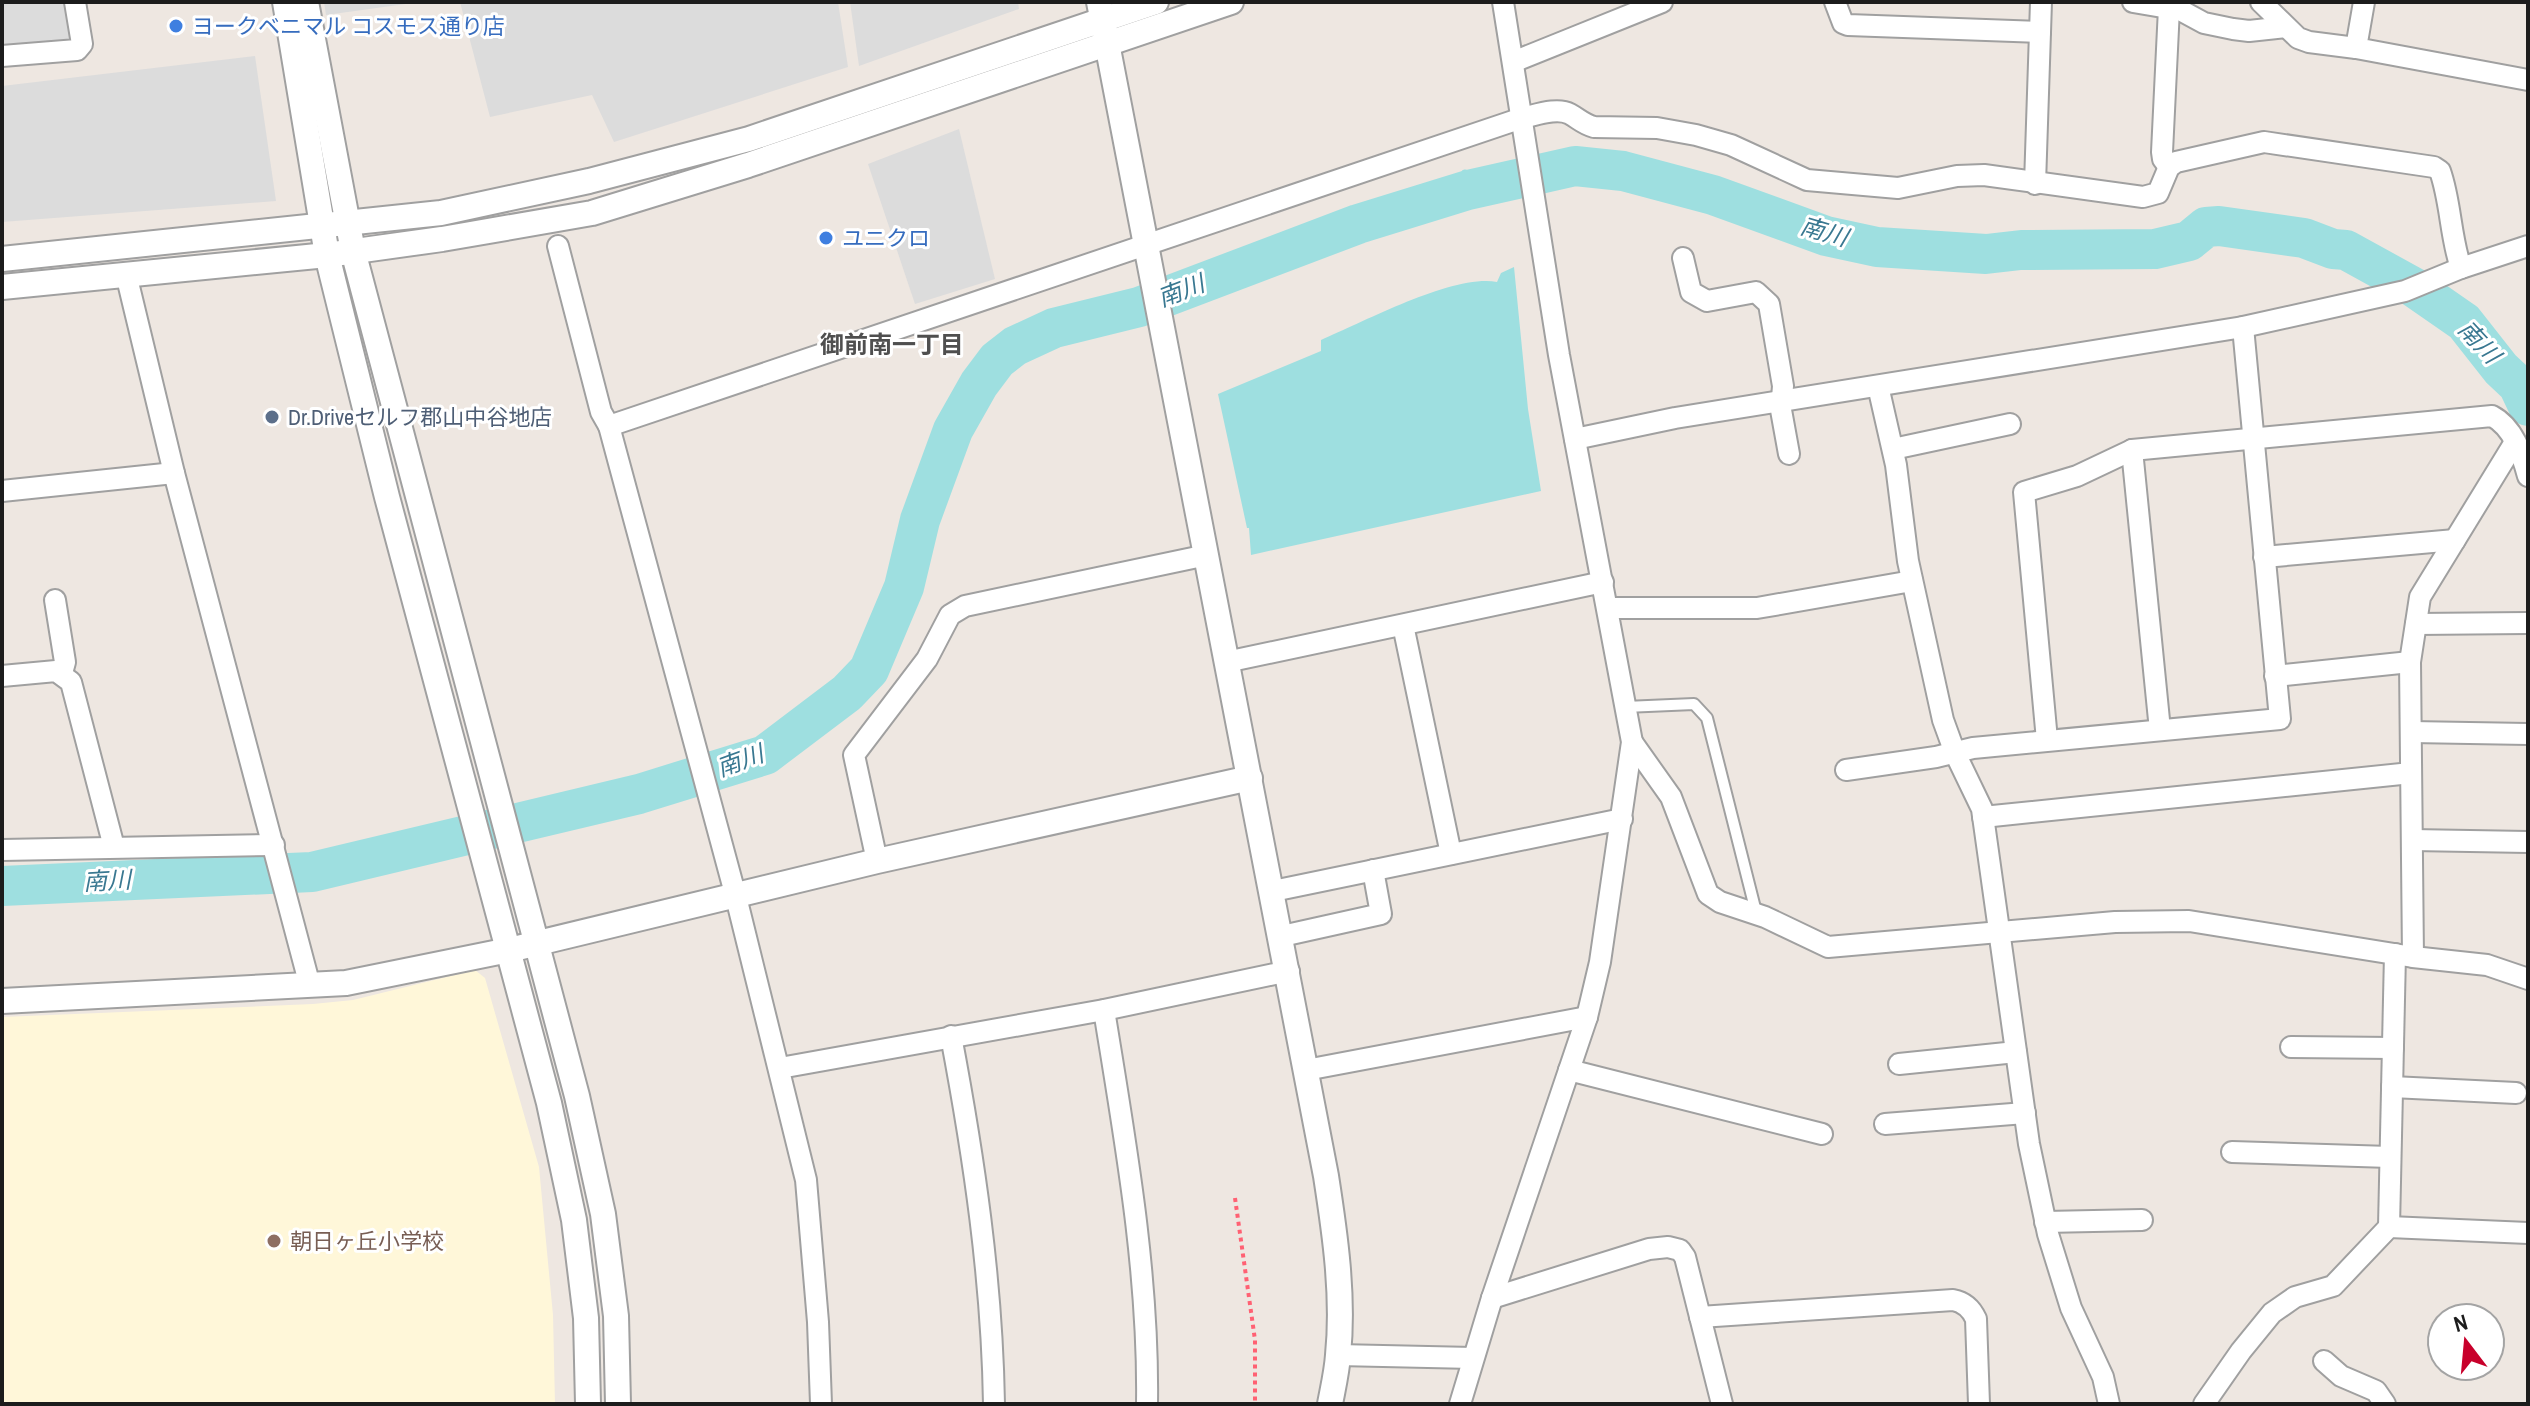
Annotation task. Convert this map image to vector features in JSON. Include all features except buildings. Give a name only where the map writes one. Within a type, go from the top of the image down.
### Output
[{"type":"street","points":[[2,56],[77,50],[82,44],[75,2]]},
{"type":"street","points":[[285,2],[327,255],[387,497],[549,1103],[574,1220],[586,1318],[588,1404]]},
{"type":"street","points":[[306,2],[353,251],[577,1096],[603,1214],[616,1316],[618,1404]]},
{"type":"street","points":[[2,259],[441,213],[589,181],[749,139],[1156,2]]},
{"type":"street","points":[[2,287],[327,255],[592,213],[748,165],[1102,21],[1231,2]]},
{"type":"street","points":[[1460,1404],[1492,1298],[1587,1017],[1600,962],[1632,742],[1545,269],[1503,2]]},
{"type":"street","points":[[1513,62],[1662,2]]},
{"type":"street","points":[[1835,2],[1843,23],[1848,25],[2040,32]]},
{"type":"street","points":[[2035,184],[2041,2]]},
{"type":"street","points":[[2133,2],[2169,8],[2204,23],[2233,29],[2286,27]]},
{"type":"street","points":[[2261,2],[2298,38],[2309,42],[2528,80]]},
{"type":"street","points":[[2356,48],[2364,2]]},
{"type":"street","points":[[2169,8],[2162,152],[2169,167]]},
{"type":"street","points":[[1102,21],[1289,971],[1334,1227],[1338,1355],[1330,1404]]},
{"type":"street","points":[[609,426],[1146,250],[1522,118],[1562,112],[1571,114],[1584,125],[1594,127],[1657,128],[1696,135],[1731,145],[1807,180],[1898,188],[1972,175],[2143,197],[2158,193],[2169,167],[2185,158],[2264,142],[2434,167],[2440,171],[2444,182],[2454,248],[2452,271]]},
{"type":"street","points":[[558,246],[736,897],[806,1180],[818,1322],[821,1404]]},
{"type":"street","points":[[1575,439],[1675,418],[2243,327],[2405,291],[2452,271],[2525,251]]},
{"type":"street","points":[[1683,258],[1691,292],[1707,301],[1752,292],[1767,301],[1783,386],[1781,402],[1789,454]]},
{"type":"street","points":[[126,274],[174,473],[310,986]]},
{"type":"street","points":[[1846,770],[2047,740],[2280,719],[2243,327]]},
{"type":"street","points":[[1878,386],[1893,449],[1912,581],[1946,731],[1982,809],[1997,933],[2045,1222],[2058,1270],[2080,1330],[2103,1377],[2109,1404]]},
{"type":"street","points":[[2047,740],[2024,492],[2077,476],[2132,450],[2253,441],[2492,416],[2505,425],[2528,476]]},
{"type":"street","points":[[1893,449],[2010,424]]},
{"type":"street","points":[[2204,1404],[2272,1313],[2295,1297],[2333,1286],[2389,1227],[2393,1048],[2404,956],[2412,840],[2410,662],[2420,597],[2515,442]]},
{"type":"street","points":[[2132,450],[2160,730]]},
{"type":"street","points":[[2,491],[174,473]]},
{"type":"street","points":[[2264,557],[2455,540]]},
{"type":"street","points":[[877,861],[854,755],[927,659],[954,611],[965,606],[1207,555]]},
{"type":"street","points":[[1608,608],[1757,608],[1912,581]]},
{"type":"street","points":[[1226,662],[1603,582]]},
{"type":"street","points":[[55,600],[65,662],[62,673]]},
{"type":"street","points":[[2416,624],[2528,623]]},
{"type":"street","points":[[1403,625],[1451,854]]},
{"type":"street","points":[[2275,676],[2410,662]]},
{"type":"street","points":[[2,676],[45,671],[62,673],[71,682],[114,847]]},
{"type":"street","points":[[2411,732],[2528,734]]},
{"type":"street","points":[[1632,742],[1666,788],[1708,894],[1729,906],[1756,914],[1828,947],[2115,922],[2189,921],[2404,956],[2487,965],[2528,979]]},
{"type":"street","points":[[1983,817],[2411,773]]},
{"type":"street","points":[[2,1001],[346,983],[509,950],[877,861],[1250,778]]},
{"type":"street","points":[[1273,891],[1622,819]]},
{"type":"street","points":[[2412,840],[2528,842]]},
{"type":"street","points":[[2,850],[274,845]]},
{"type":"street","points":[[1282,936],[1381,914],[1373,870]]},
{"type":"street","points":[[780,1068],[1104,1010],[1289,971]]},
{"type":"street","points":[[1104,1010],[1141,1272],[1148,1370],[1147,1404]]},
{"type":"street","points":[[1306,1070],[1587,1017]]},
{"type":"street","points":[[951,1036],[984,1233],[991,1302],[994,1404]]},
{"type":"street","points":[[2291,1047],[2393,1048]]},
{"type":"street","points":[[1899,1064],[2016,1052]]},
{"type":"street","points":[[1569,1070],[1822,1134]]},
{"type":"street","points":[[2392,1087],[2516,1093]]},
{"type":"street","points":[[1885,1124],[2025,1113]]},
{"type":"street","points":[[2232,1152],[2390,1157]]},
{"type":"street","points":[[2045,1222],[2142,1220]]},
{"type":"street","points":[[2389,1227],[2528,1233]]},
{"type":"street","points":[[1492,1298],[1649,1249],[1668,1247],[1680,1250],[1684,1253],[1722,1404]]},
{"type":"street","points":[[1700,1317],[1953,1300],[1962,1302],[1976,1319],[1979,1404]]},
{"type":"street","points":[[1338,1355],[1473,1358]]},
{"type":"street","points":[[2324,1361],[2341,1376],[2376,1391],[2385,1404]]},
{"type":"lane","points":[[1625,707],[1694,704],[1707,718],[1756,914]]},
{"type":"path","points":[[1235,1198],[1255,1340],[1255,1404]]},
{"type":"shaded area","points":[[2,2],[70,2],[77,44],[2,49]]},
{"type":"shaded area","points":[[324,2],[420,2],[326,15]]},
{"type":"shaded area","points":[[460,2],[838,2],[848,67],[614,142],[592,95],[490,117]]},
{"type":"shaded area","points":[[850,2],[1018,2],[1019,9],[859,66]]},
{"type":"shaded area","points":[[255,56],[276,201],[2,222],[2,86]]},
{"type":"shaded area","points":[[959,129],[995,279],[915,304],[868,164]]},
{"type":"shaded area","name":"朝日ヶ丘小学校","points":[[475,970],[485,978],[539,1167],[553,1315],[555,1404],[2,1404],[2,1017],[313,1004],[353,1000]]},
{"type":"water","points":[[1514,267],[1528,409],[1541,491],[1251,555],[1249,528],[1218,394],[1321,351],[1321,340],[1384,312],[1457,285],[1497,282],[1501,273]]},
{"type":"waterway","name":"南川","points":[[2,886],[312,872],[639,794],[765,755],[847,693],[869,670],[904,587],[920,520],[953,430],[979,384],[997,360],[1015,346],[1054,328],[1139,307],[1358,224],[1468,190],[1575,166],[1623,171],[1713,195],[1826,236],[1877,247],[1986,254],[2021,250],[2155,249],[2189,241],[2206,227],[2219,226],[2304,238],[2333,249],[2346,250],[2415,288],[2464,322],[2501,369],[2518,385],[2528,406]]},
{"type":"waterway","points":[[1465,173],[1468,190]]},
{"type":"place","name":"ヨークベニマル コスモス通り店","points":[[176,26]]},
{"type":"place","name":"ユニクロ","points":[[826,238]]},
{"type":"place","name":"Dr.Driveセルフ郡山中谷地店","points":[[272,417]]},
{"type":"place","name":"朝日ヶ丘小学校","points":[[274,1241]]},
{"type":"district","name":"御前南一丁目","points":[[892,345]]}]
